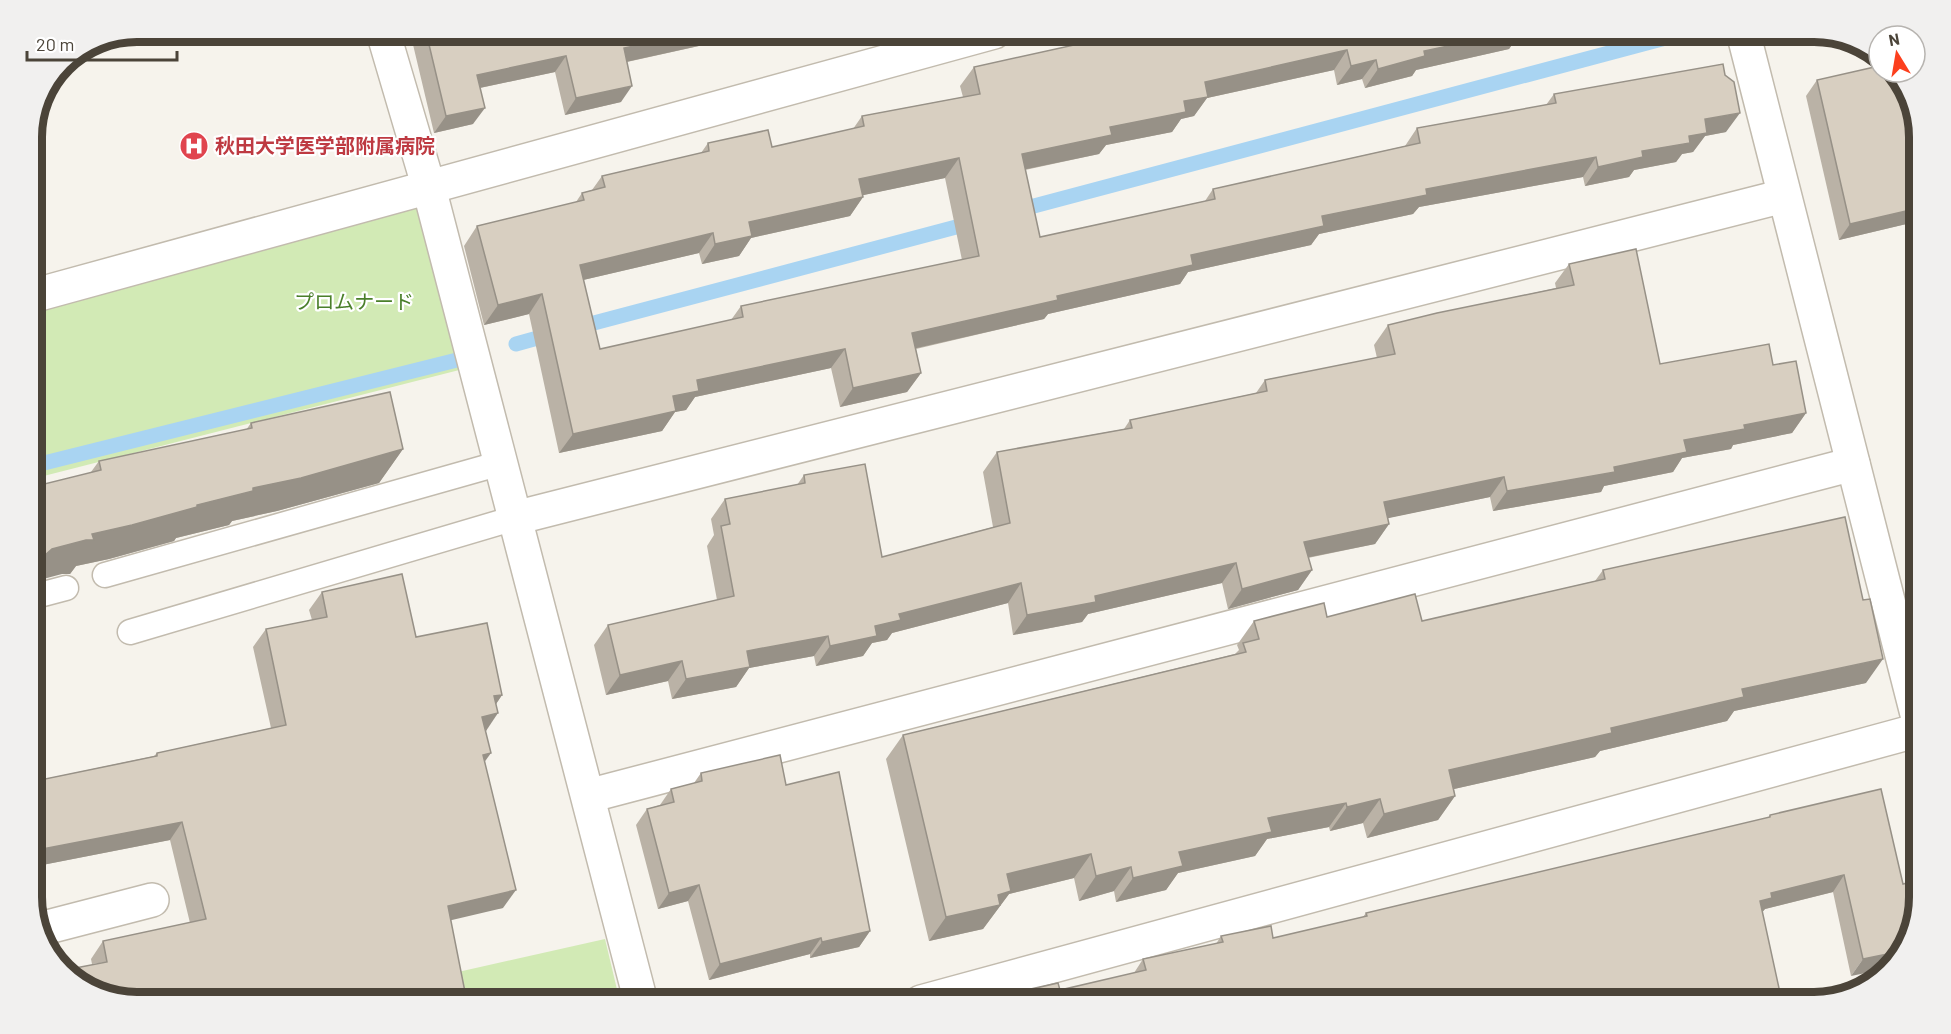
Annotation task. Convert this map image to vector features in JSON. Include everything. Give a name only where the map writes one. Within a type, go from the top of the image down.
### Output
[{"type":"street","points":[[386,42],[429,188],[638,992]]},
{"type":"street","points":[[42,293],[958,42]]},
{"type":"street","points":[[1746,42],[1909,683]]},
{"type":"street","points":[[515,518],[1784,196]]},
{"type":"street","points":[[588,796],[1853,464]]},
{"type":"street","points":[[958,992],[1909,733]]},
{"type":"street","points":[[47,927],[152,900]]},
{"type":"lane","points":[[105,575],[501,463]]},
{"type":"lane","points":[[130,632],[515,518]]},
{"type":"lane","points":[[42,594],[66,588]]},
{"type":"green space","name":"プロムナード","points":[[429,188],[475,366],[42,476],[42,289]]},
{"type":"green space","points":[[605,939],[618,992],[463,992],[458,972]]},
{"type":"building","points":[[428,42],[652,42],[624,48],[632,86],[576,98],[566,56],[477,75],[485,108],[446,116]]},
{"type":"building","points":[[1088,42],[1467,42],[1424,51],[1425,56],[1378,69],[1376,60],[1351,66],[1347,50],[1205,82],[1208,97],[1184,101],[1186,112],[1110,127],[1112,135],[1022,154],[1040,237],[1215,199],[1213,189],[1420,143],[1417,128],[1556,103],[1554,94],[1723,64],[1725,75],[1734,82],[1740,113],[1705,119],[1707,133],[1689,136],[1690,143],[1642,151],[1643,157],[1598,167],[1596,157],[1426,189],[1427,195],[1322,216],[1324,226],[1191,255],[1193,265],[1057,296],[1058,300],[912,333],[921,373],[853,388],[845,349],[697,380],[699,391],[673,396],[676,411],[573,434],[542,294],[498,305],[477,226],[584,200],[582,193],[605,187],[602,176],[709,151],[708,143],[768,130],[772,147],[864,126],[862,116],[980,94],[974,67]],"holes":[[[959,158],[979,256],[741,306],[743,317],[600,349],[580,265],[713,233],[715,244],[752,236],[749,222],[863,197],[859,179]]]},
{"type":"building","points":[[1867,69],[1867,84],[1893,84],[1904,106],[1909,131],[1909,210],[1850,224],[1817,80]]},
{"type":"building","points":[[1636,249],[1660,364],[1769,344],[1773,365],[1796,361],[1806,413],[1744,425],[1745,429],[1684,440],[1687,452],[1614,467],[1615,472],[1507,491],[1504,477],[1384,502],[1389,524],[1304,542],[1312,570],[1242,589],[1236,563],[1095,596],[1096,602],[1027,615],[1021,583],[899,614],[901,620],[875,626],[877,636],[830,646],[828,636],[747,651],[750,667],[686,679],[682,661],[620,675],[608,625],[734,596],[721,526],[730,524],[725,499],[805,483],[804,475],[865,464],[882,557],[1010,523],[997,452],[1132,428],[1130,420],[1267,391],[1265,380],[1395,354],[1388,325],[1574,285],[1569,264]]},
{"type":"building","points":[[390,392],[403,449],[301,478],[253,488],[253,491],[197,505],[197,507],[92,534],[94,540],[52,549],[42,556],[42,485],[101,470],[99,461],[252,428],[251,423]]},
{"type":"building","points":[[1845,517],[1863,600],[1870,599],[1883,659],[1742,689],[1744,697],[1611,728],[1612,733],[1449,770],[1455,796],[1384,814],[1380,799],[1347,807],[1346,803],[1268,818],[1272,832],[1179,852],[1183,866],[1133,878],[1131,867],[1096,876],[1091,854],[1007,874],[1011,891],[998,895],[1000,905],[946,917],[903,735],[1246,652],[1243,643],[1259,639],[1254,621],[1324,603],[1327,617],[1415,594],[1422,621],[1605,579],[1603,570]]},
{"type":"building","points":[[402,574],[416,637],[487,623],[502,695],[494,696],[498,713],[482,717],[491,753],[483,755],[516,890],[448,906],[465,992],[137,992],[112,989],[84,976],[74,968],[107,962],[103,941],[206,919],[182,822],[42,849],[42,780],[157,756],[157,753],[286,725],[266,629],[327,617],[322,592]]},
{"type":"building","points":[[780,755],[786,785],[839,772],[870,931],[822,942],[821,938],[720,964],[699,885],[669,893],[647,809],[674,802],[671,789],[702,781],[701,773]]},
{"type":"building","points":[[1881,789],[1903,884],[1909,882],[1906,922],[1890,953],[1863,959],[1844,875],[1771,893],[1772,898],[1760,901],[1780,992],[1018,992],[1058,983],[1060,990],[1146,970],[1143,959],[1223,942],[1221,936],[1271,926],[1273,938],[1367,916],[1366,913],[1770,817],[1770,815]]},
{"type":"waterway","points":[[1015,211],[1650,42]]},
{"type":"waterway","points":[[575,328],[975,222]]},
{"type":"waterway","points":[[516,344],[552,334]]},
{"type":"waterway","points":[[42,464],[473,356]]},
{"type":"place","name":"秋田大学医学部附属病院","points":[[194,146]]}]
